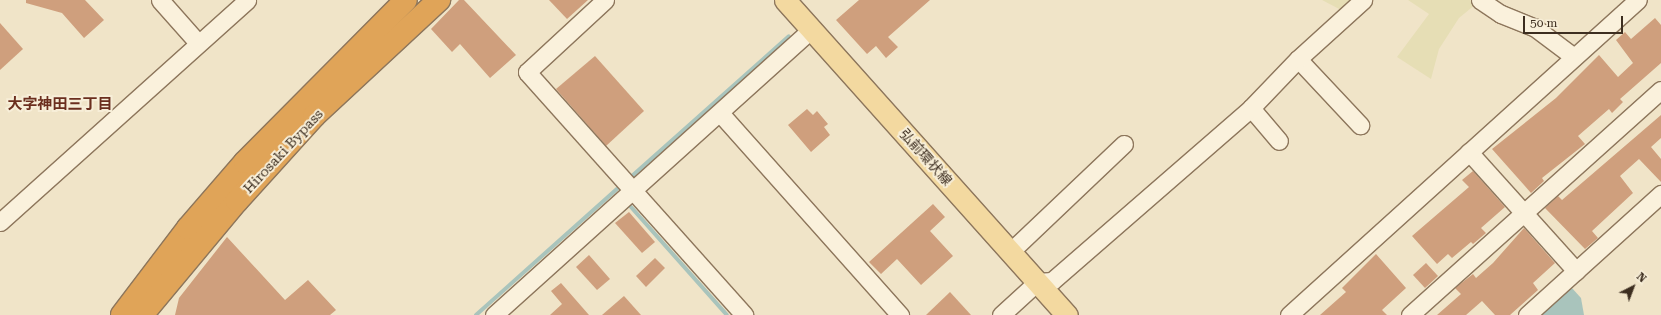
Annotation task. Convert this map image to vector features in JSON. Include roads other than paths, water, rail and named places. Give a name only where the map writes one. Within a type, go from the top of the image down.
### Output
[{"type":"highway","name":"Hirosaki Bypass","points":[[138,315],[188,228],[245,162],[406,0]]},
{"type":"highway","name":"Hirosaki Bypass","points":[[138,315],[237,201],[314,116],[439,0]]},
{"type":"main road","name":"弘前環状線","points":[[785,0],[1067,315]]},
{"type":"street","points":[[160,0],[198,43]]},
{"type":"street","points":[[0,222],[247,0]]},
{"type":"street","points":[[605,0],[527,72],[744,315]]},
{"type":"street","points":[[1001,315],[1037,282],[1052,281],[1251,108],[1298,58],[1363,0]]},
{"type":"street","points":[[1480,0],[1501,14],[1534,27],[1574,57]]},
{"type":"street","points":[[1289,315],[1638,0]]},
{"type":"street","points":[[494,315],[812,30]]},
{"type":"street","points":[[1298,58],[1360,125]]},
{"type":"street","points":[[1410,315],[1661,90]]},
{"type":"street","points":[[1251,108],[1279,141]]},
{"type":"street","points":[[720,113],[900,315]]},
{"type":"street","points":[[1010,252],[1124,144]]},
{"type":"street","points":[[1469,152],[1576,271]]},
{"type":"street","points":[[1527,315],[1661,194]]},
{"type":"water","points":[[1571,287],[1581,298],[1584,315],[1540,315]]},
{"type":"waterway","points":[[632,176],[789,36]]},
{"type":"waterway","points":[[476,315],[617,189]]},
{"type":"waterway","points":[[631,207],[727,315]]},
{"type":"district","name":"大字神田三丁目","points":[[60,105]]}]
